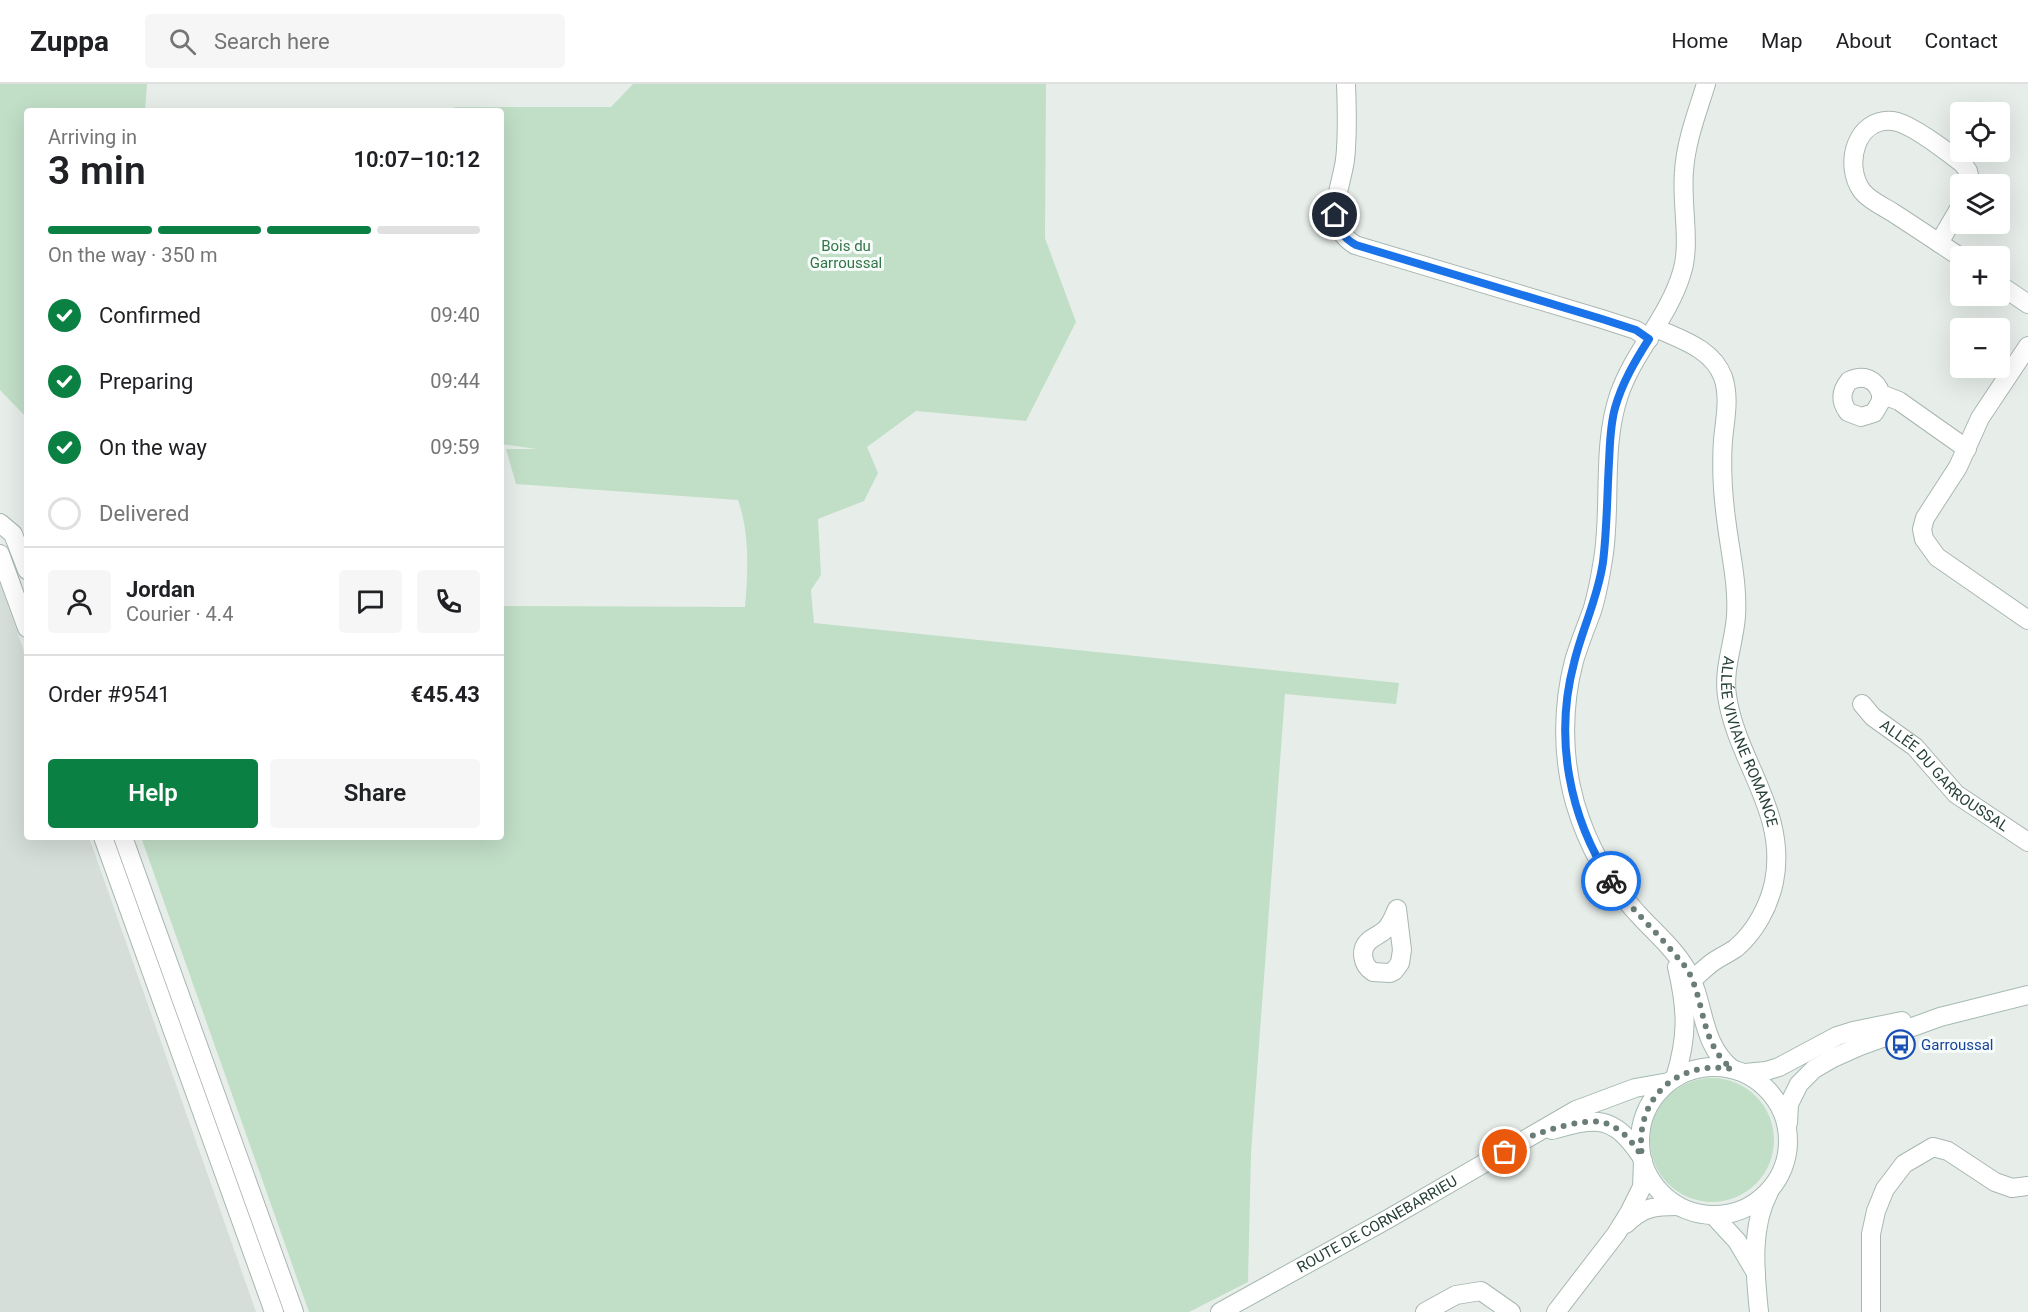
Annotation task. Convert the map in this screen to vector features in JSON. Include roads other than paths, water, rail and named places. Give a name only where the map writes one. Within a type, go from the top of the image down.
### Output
[{"type":"street","name":"ALLÉE VIVIANE ROMANCE","points":[[1346,84],[1346,150],[1335,208],[1338,227],[1344,237],[1356,245],[1652,333],[1706,353],[1716,363],[1725,385],[1724,497],[1734,572],[1736,608],[1735,627],[1726,672],[1727,695],[1738,734],[1772,817],[1777,847],[1773,884],[1762,914],[1742,942],[1692,980]]},
{"type":"street","points":[[1706,84],[1687,146],[1684,164],[1685,249],[1683,270],[1672,300],[1629,372],[1614,410],[1610,439],[1603,562],[1597,593],[1569,681],[1566,752],[1580,820],[1595,853],[1624,898],[1686,968],[1692,980],[1708,1036],[1720,1057],[1738,1071],[1756,1080],[1775,1099],[1786,1123],[1788,1137]]},
{"type":"street","points":[[1950,250],[1862,191],[1856,178],[1855,148],[1859,137],[1868,128],[1880,122],[1895,121],[1906,125],[1963,164],[1969,174]]},
{"type":"street","points":[[1939,243],[1950,224]]},
{"type":"street","points":[[2010,292],[2028,304]]},
{"type":"street","points":[[2028,346],[1980,418],[1958,467],[1925,518],[1922,529],[1923,539],[1937,557],[2028,620]]},
{"type":"street","points":[[1881,394],[1899,401],[1967,449]]},
{"type":"street","points":[[0,523],[13,534],[24,562]]},
{"type":"street","points":[[0,554],[24,620]]},
{"type":"street","name":"ALLÉE DU GARROUSSAL","points":[[1862,705],[1873,717],[1915,747],[1956,794],[2028,842]]},
{"type":"street","points":[[104,840],[274,1312]]},
{"type":"street","points":[[124,840],[294,1312]]},
{"type":"street","points":[[1672,952],[1680,978],[1686,1023],[1685,1042],[1672,1080]]},
{"type":"street","points":[[2002,1000],[2028,990]]},
{"type":"street","points":[[1759,1312],[1756,1273],[1760,1214],[1784,1165],[1789,1104],[1798,1084],[1814,1069],[1844,1053],[1940,1017],[2028,995]]},
{"type":"street","points":[[1556,1312],[1616,1234],[1636,1201],[1642,1187],[1640,1144],[1643,1121],[1653,1100],[1672,1080],[1692,1070],[1705,1067],[1738,1071],[1766,1071],[1779,1067],[1822,1042],[1853,1031],[1940,1017]]},
{"type":"street","name":"ROUTE DE CORNEBARRIEU","points":[[1220,1312],[1328,1253],[1576,1110],[1635,1088],[1672,1080]]},
{"type":"street","name":"ROUTE DE CORNEBARRIEU","points":[[1533,1136],[1584,1122],[1606,1122],[1630,1139],[1642,1158]]},
{"type":"street","points":[[1871,1312],[1871,1234],[1876,1211],[1885,1189],[1904,1164],[1933,1147],[1948,1151],[1995,1182],[2012,1188],[2028,1186]]},
{"type":"street","points":[[1642,1158],[1656,1187],[1678,1206],[1695,1213],[1729,1214],[1758,1201],[1770,1190]]},
{"type":"street","points":[[1616,1234],[1642,1211],[1659,1206],[1678,1206]]},
{"type":"street","points":[[1713,1215],[1737,1241],[1756,1273]]},
{"type":"street","points":[[1425,1312],[1456,1295],[1481,1291],[1511,1312]]},
{"type":"place","name":"Garroussal","points":[[1900,1045]]},
{"type":"park label","name":"Bois du Garroussal","points":[[846,254]]}]
